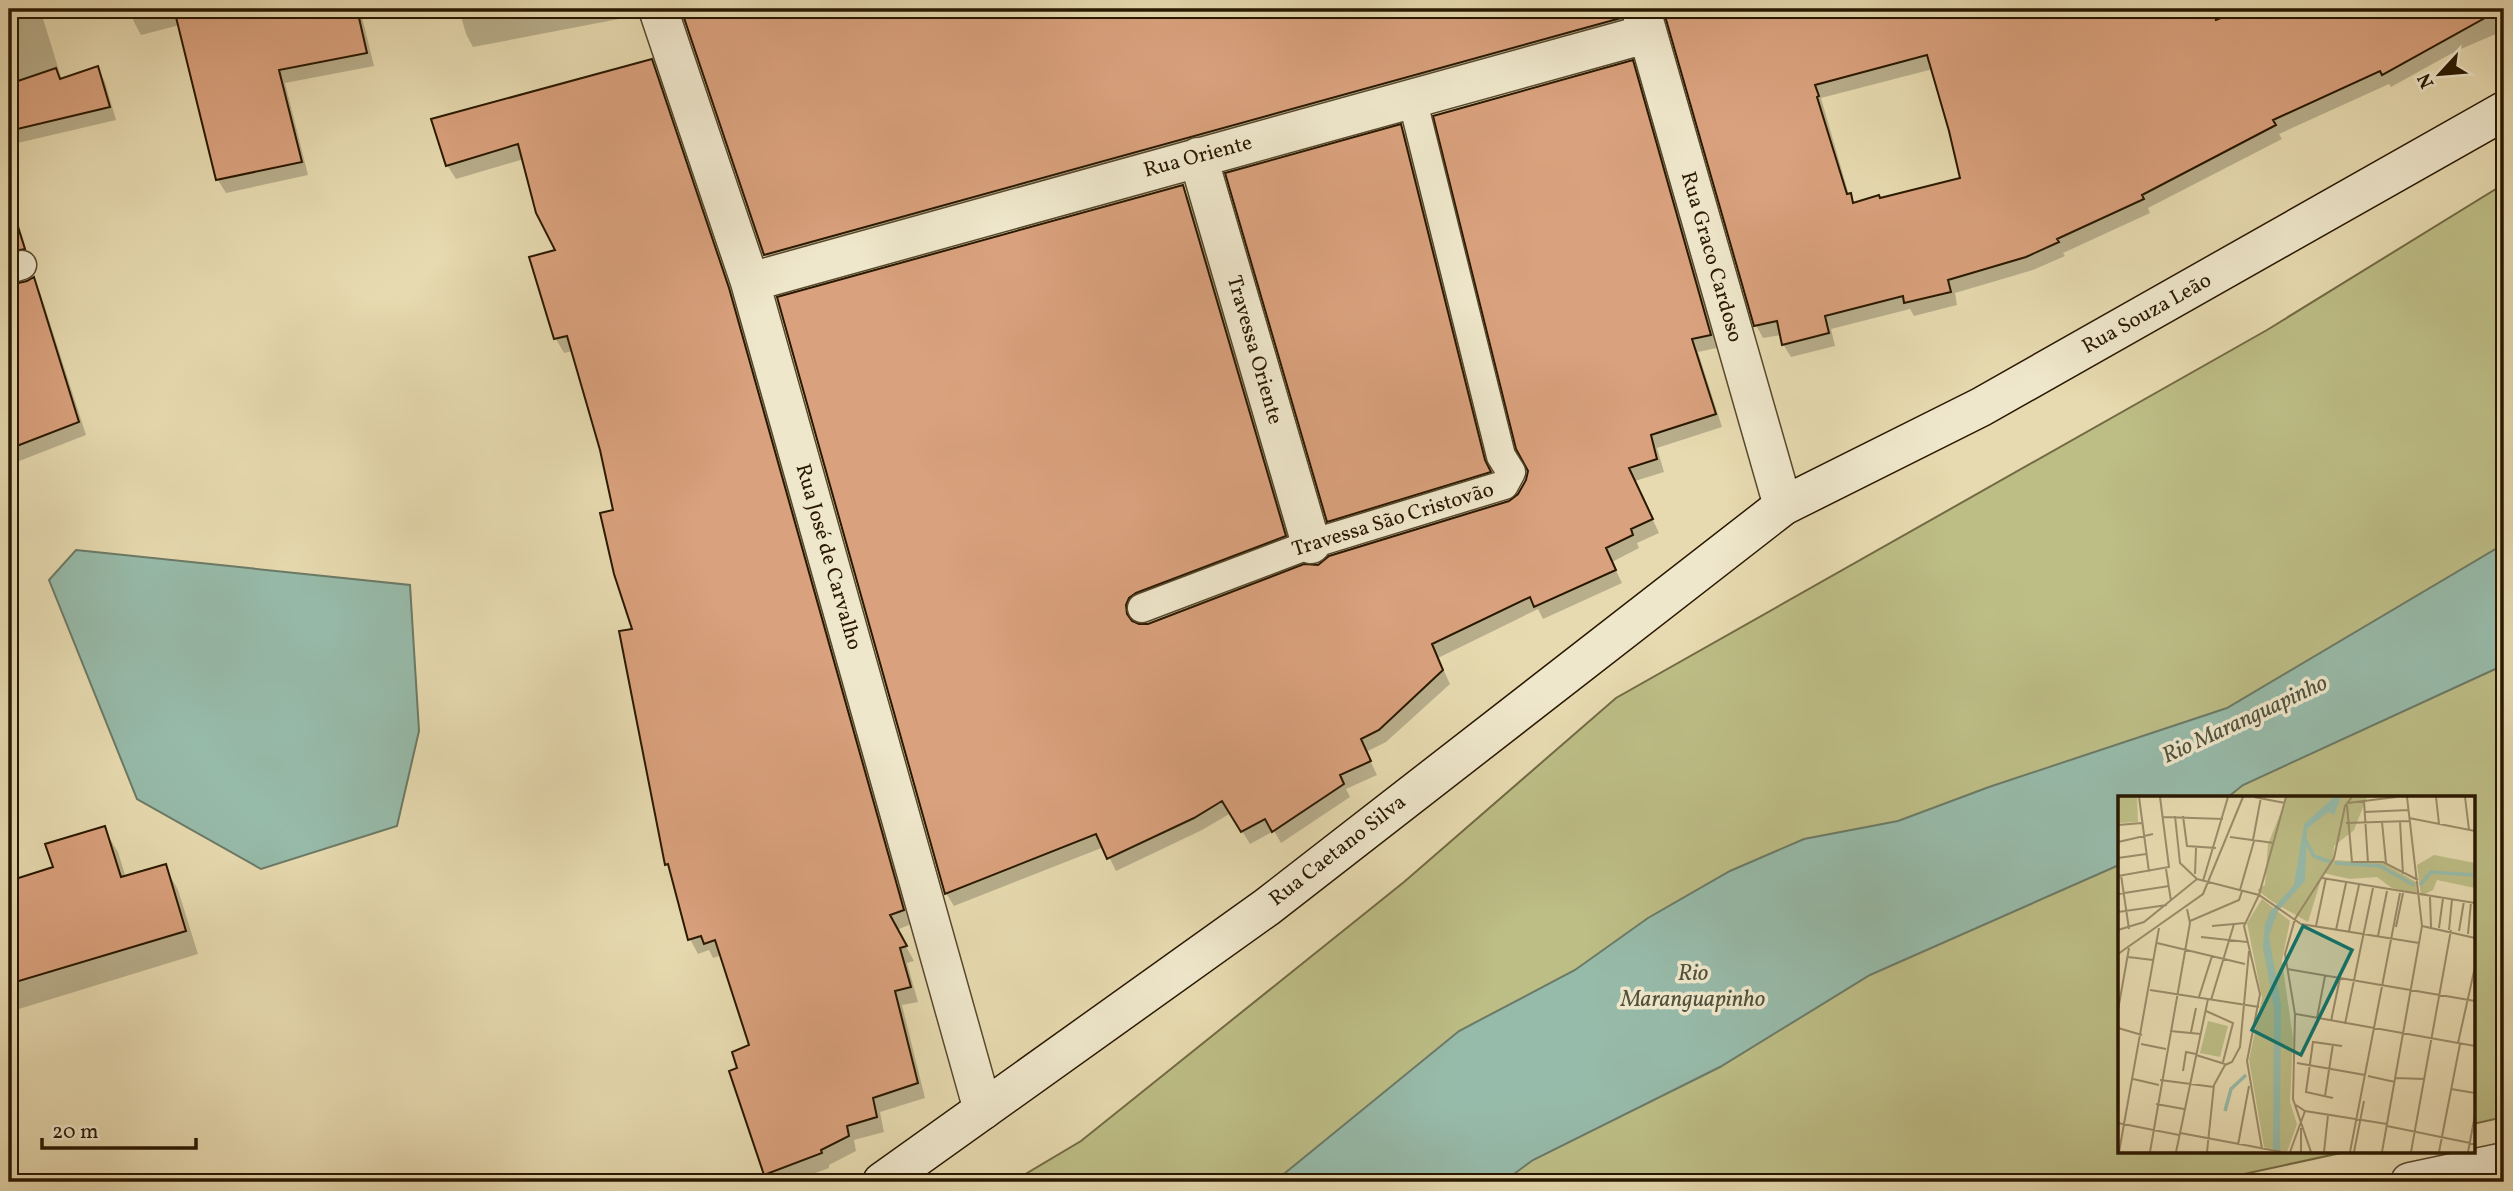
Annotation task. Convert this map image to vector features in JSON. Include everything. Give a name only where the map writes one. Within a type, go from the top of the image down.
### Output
[{"type":"street","name":"Rua José de Carvalho","points":[[658,9],[750,282],[983,1110]]},
{"type":"street","name":"Rua Oriente","points":[[750,282],[1412,98],[1644,21]]},
{"type":"street","name":"Rua Graco Cardoso","points":[[1644,21],[1783,506]]},
{"type":"street","name":"Rua Souza Leão","points":[[1783,506],[1981,407],[2504,111]]},
{"type":"street","name":"Travessa Oriente","points":[[1198,157],[1311,544]]},
{"type":"street","name":"Rua Caetano Silva","points":[[882,1182],[1267,906],[1783,506]]},
{"type":"street","points":[[2410,1182],[2504,1162]]},
{"type":"lane","name":"Travessa São Cristovão","points":[[1142,608],[1311,544],[1488,491],[1504,485],[1511,472],[1501,456],[1412,98]]},
{"type":"green space","points":[[2504,184],[2504,1117],[2474,1124],[2474,796],[2118,796],[2118,1152],[2345,1152],[2207,1182],[1012,1182],[1081,1141],[1404,882],[1616,698],[2267,330]]},
{"type":"water","name":"Rio Maranguapinho","points":[[2504,544],[2504,665],[2243,785],[2229,796],[2118,796],[2118,865],[1870,975],[1720,1067],[1533,1160],[1503,1182],[1274,1182],[1459,1031],[1575,970],[1648,918],[1730,871],[1804,839],[1898,821],[1989,787],[2227,708]]},
{"type":"water","points":[[76,550],[410,585],[419,731],[397,826],[261,869],[137,799],[49,580]]},
{"type":"building","points":[[174,9],[357,9],[367,53],[279,70],[302,162],[216,180]]},
{"type":"building","points":[[681,9],[1620,9],[1621,18],[764,255]]},
{"type":"building","points":[[1663,9],[1949,9],[1951,17],[1981,9],[2212,9],[2216,20],[2243,9],[2501,9],[2382,75],[2380,71],[2273,120],[2276,125],[2142,195],[2144,199],[2057,239],[2059,242],[2026,257],[1948,280],[1951,292],[1904,303],[1903,296],[1825,316],[1829,333],[1782,345],[1777,321],[1754,326]],"holes":[[[1927,55],[1960,178],[1853,203],[1851,193],[1847,194],[1815,85]]]},
{"type":"building","points":[[652,59],[729,288],[904,910],[890,915],[907,946],[900,948],[911,987],[895,991],[918,1083],[873,1098],[877,1117],[847,1126],[849,1136],[821,1150],[822,1153],[764,1175],[729,1071],[737,1068],[732,1052],[749,1045],[715,940],[704,944],[701,936],[688,940],[668,864],[665,865],[619,631],[632,629],[614,574],[600,513],[613,510],[600,450],[567,336],[554,339],[529,257],[555,250],[536,213],[518,144],[446,166],[431,119]]},
{"type":"building","points":[[1633,60],[1711,335],[1692,339],[1716,414],[1651,435],[1657,459],[1629,468],[1653,519],[1631,529],[1633,535],[1606,548],[1616,570],[1534,607],[1530,597],[1432,644],[1443,670],[1379,730],[1361,739],[1371,761],[1340,775],[1344,784],[1272,832],[1265,819],[1241,832],[1222,801],[1194,818],[1107,859],[1096,834],[945,894],[777,297],[1183,185],[1286,536],[1136,593],[1129,598],[1126,605],[1127,614],[1132,621],[1148,624],[1304,564],[1318,565],[1329,556],[1509,501],[1518,494],[1528,471],[1516,449],[1433,116]]},
{"type":"building","points":[[98,66],[110,107],[9,131],[9,84],[56,68],[60,79]]},
{"type":"building","points":[[1401,124],[1485,460],[1491,472],[1327,522],[1225,173]]},
{"type":"building","points":[[18,227],[25,249],[9,252],[9,228]]},
{"type":"building","points":[[34,277],[79,422],[9,449],[9,285]]},
{"type":"building","points":[[105,826],[121,877],[166,864],[186,931],[9,984],[9,881],[53,867],[45,844]]}]
